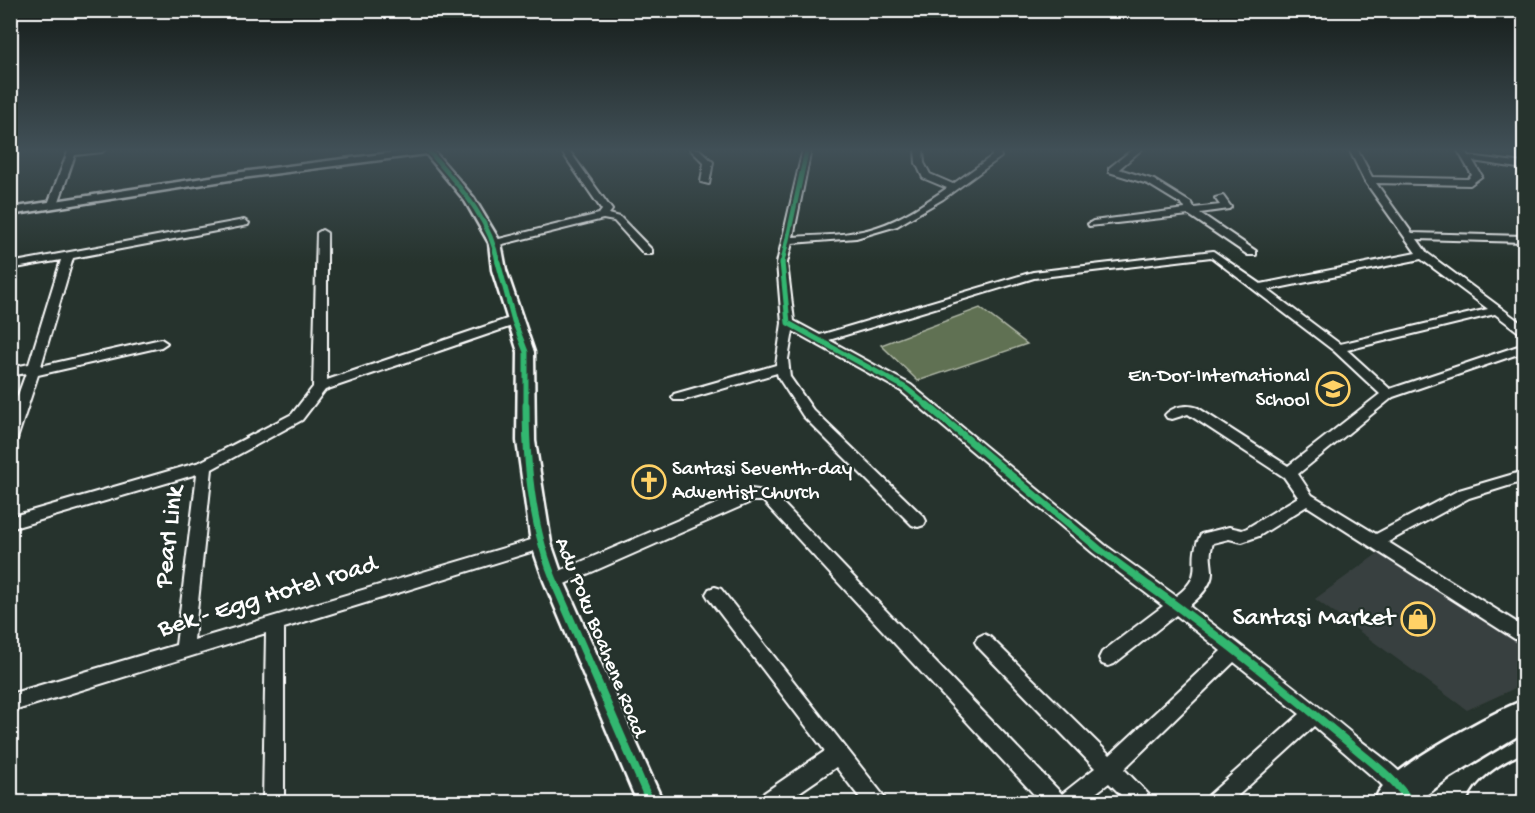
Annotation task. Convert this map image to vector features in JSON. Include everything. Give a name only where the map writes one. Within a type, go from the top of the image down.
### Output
[{"type":"highway","points":[[1402,799],[1467,747],[1524,715]]},
{"type":"highway","points":[[1486,802],[1523,775]]},
{"type":"street","points":[[53,204],[59,187]]},
{"type":"street","points":[[10,212],[164,187]]},
{"type":"street","name":"Adu Poku Boahene Road","points":[[459,187],[470,200],[495,243],[514,321],[526,352],[526,441],[542,543],[554,581],[650,802]]},
{"type":"street","points":[[590,187],[606,210],[603,216]]},
{"type":"street","points":[[799,187],[782,263],[788,323],[784,377],[808,413],[918,520]]},
{"type":"street","points":[[787,240],[845,236],[878,230],[927,205],[951,187]]},
{"type":"street","points":[[1159,187],[1188,205],[1190,211],[1252,253]]},
{"type":"street","points":[[1375,187],[1423,255],[1524,330]]},
{"type":"street","points":[[1093,224],[1226,207],[1220,198]]},
{"type":"street","points":[[495,243],[603,216],[617,219],[648,252]]},
{"type":"street","points":[[10,266],[244,223]]},
{"type":"street","points":[[320,387],[322,233]]},
{"type":"street","points":[[1410,236],[1524,239]]},
{"type":"street","points":[[817,340],[1034,275],[1213,254],[1338,348],[1388,394]]},
{"type":"street","points":[[10,439],[34,369],[68,255]]},
{"type":"street","points":[[1260,288],[1423,255]]},
{"type":"street","points":[[1338,348],[1497,310]]},
{"type":"street","points":[[10,523],[205,466],[297,417],[320,387],[514,321]]},
{"type":"street","points":[[788,323],[906,388],[1098,549],[1177,606],[1314,714],[1402,799]]},
{"type":"street","points":[[10,372],[161,343]]},
{"type":"street","points":[[1290,473],[1388,394],[1524,348]]},
{"type":"street","points":[[679,397],[783,367]]},
{"type":"street","points":[[1172,415],[1188,409],[1193,411],[1290,473],[1307,499],[1524,636]]},
{"type":"street","name":"Pearl Link","points":[[184,651],[205,466]]},
{"type":"street","points":[[1376,542],[1464,495],[1524,476]]},
{"type":"street","points":[[554,581],[751,495],[767,496],[1055,802]]},
{"type":"street","points":[[1108,658],[1194,592],[1204,574],[1201,553],[1207,538],[1229,533],[1242,536],[1253,532],[1307,499]]},
{"type":"street","name":"Bek - Egg Hotel road","points":[[10,703],[542,543]]},
{"type":"street","points":[[715,594],[876,802]]},
{"type":"street","points":[[273,802],[275,624]]},
{"type":"street","points":[[984,642],[1142,802]]},
{"type":"street","points":[[1068,802],[1109,770],[1233,651]]},
{"type":"street","points":[[1216,802],[1314,714]]},
{"type":"street","points":[[768,802],[838,754]]},
{"type":"shaded area","name":"Santasi Market","points":[[1384,549],[1524,640],[1524,684],[1467,710],[1315,599]]},
{"type":"green space","points":[[980,308],[1027,344],[918,381],[881,345]]},
{"type":"cycle path","points":[[459,187],[470,200],[495,243],[499,270],[526,352],[526,441],[541,543],[554,581],[650,802]]},
{"type":"cycle path","points":[[799,187],[782,263],[788,323],[906,388],[1099,549],[1177,606],[1314,714],[1387,776],[1403,791],[1410,802]]},
{"type":"place","name":"En-Dor-International School","points":[[1333,389]]},
{"type":"place","name":"Santasi Seventh-day Adventist Church","points":[[649,482]]},
{"type":"place","name":"Santasi Market","points":[[1418,619]]}]
